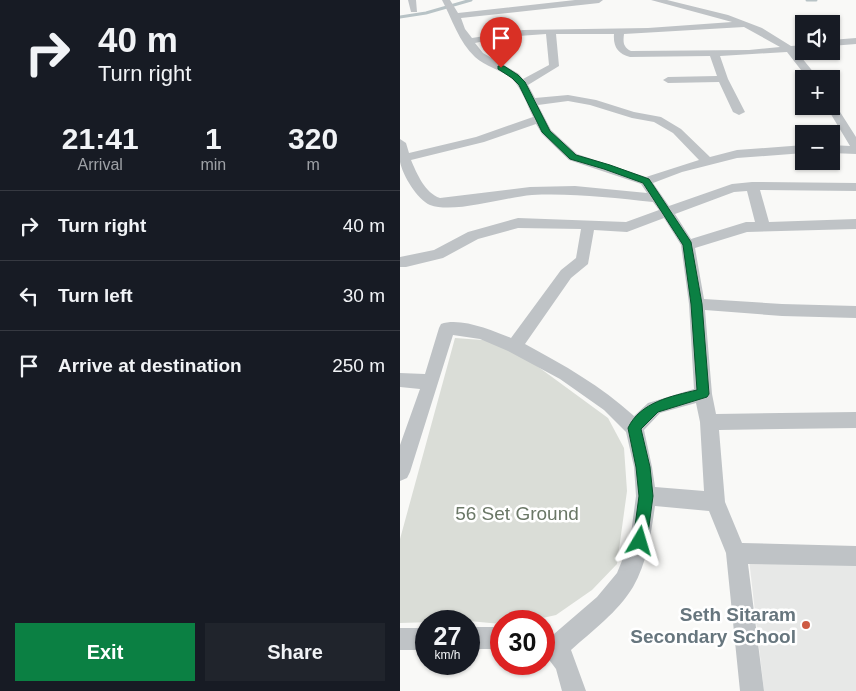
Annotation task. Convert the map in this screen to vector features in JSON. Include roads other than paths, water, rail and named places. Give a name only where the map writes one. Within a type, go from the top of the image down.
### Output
[{"type":"street","points":[[446,0],[455,14],[460,29],[479,55],[486,61],[515,76],[522,84],[546,132],[573,157],[646,181],[707,161],[737,154],[795,150]]},
{"type":"street","points":[[455,14],[600,0]]},
{"type":"street","points":[[655,0],[706,11],[743,24],[775,39],[791,51],[807,70]]},
{"type":"street","points":[[470,42],[483,37],[508,34],[618,31],[743,24]]},
{"type":"street","points":[[618,31],[618,39],[623,52],[714,53],[795,50]]},
{"type":"street","points":[[522,84],[554,66],[551,32]]},
{"type":"street","points":[[840,42],[856,40]]},
{"type":"street","points":[[714,53],[723,79],[739,112]]},
{"type":"street","points":[[668,80],[723,79]]},
{"type":"street","points":[[531,102],[568,98],[592,102],[632,115],[657,119],[677,131],[707,161]]},
{"type":"street","points":[[836,115],[856,149]]},
{"type":"street","points":[[403,158],[480,140],[539,119]]},
{"type":"street","points":[[400,143],[403,158],[410,171],[427,196],[437,202],[448,203],[530,191],[575,190],[656,198]]},
{"type":"street","points":[[840,149],[856,149]]},
{"type":"street","points":[[400,182],[410,171]]},
{"type":"street","points":[[646,181],[688,245],[697,304],[703,394],[709,422],[715,502],[736,553],[752,691]]},
{"type":"street","points":[[400,262],[438,254],[473,235],[518,223],[555,222],[588,226],[627,227],[732,188],[752,186],[856,187]]},
{"type":"street","points":[[752,186],[763,226]]},
{"type":"street","points":[[688,245],[746,227],[856,224]]},
{"type":"street","points":[[514,346],[566,274],[583,260],[588,226]]},
{"type":"street","points":[[697,304],[782,310],[856,312]]},
{"type":"street","points":[[400,472],[431,382],[447,328],[482,334],[514,346],[566,374],[610,405],[634,428],[643,467],[646,496],[640,541],[625,580],[605,605],[555,640]]},
{"type":"street","points":[[400,380],[431,382]]},
{"type":"street","points":[[634,428],[654,408],[703,394]]},
{"type":"street","points":[[709,422],[856,420]]},
{"type":"street","points":[[646,496],[715,502]]},
{"type":"street","points":[[736,553],[856,556]]},
{"type":"street","points":[[400,639],[415,639]]},
{"type":"street","points":[[555,650],[566,664],[574,691]]},
{"type":"waterway","points":[[400,17],[426,13],[471,0]]},
{"type":"waterway","points":[[807,0],[816,0]]},
{"type":"place","name":"Seth Sitaram Secondary School","points":[[806,625]]},
{"type":"park label","name":"56 Set Ground","points":[[517,513]]}]
